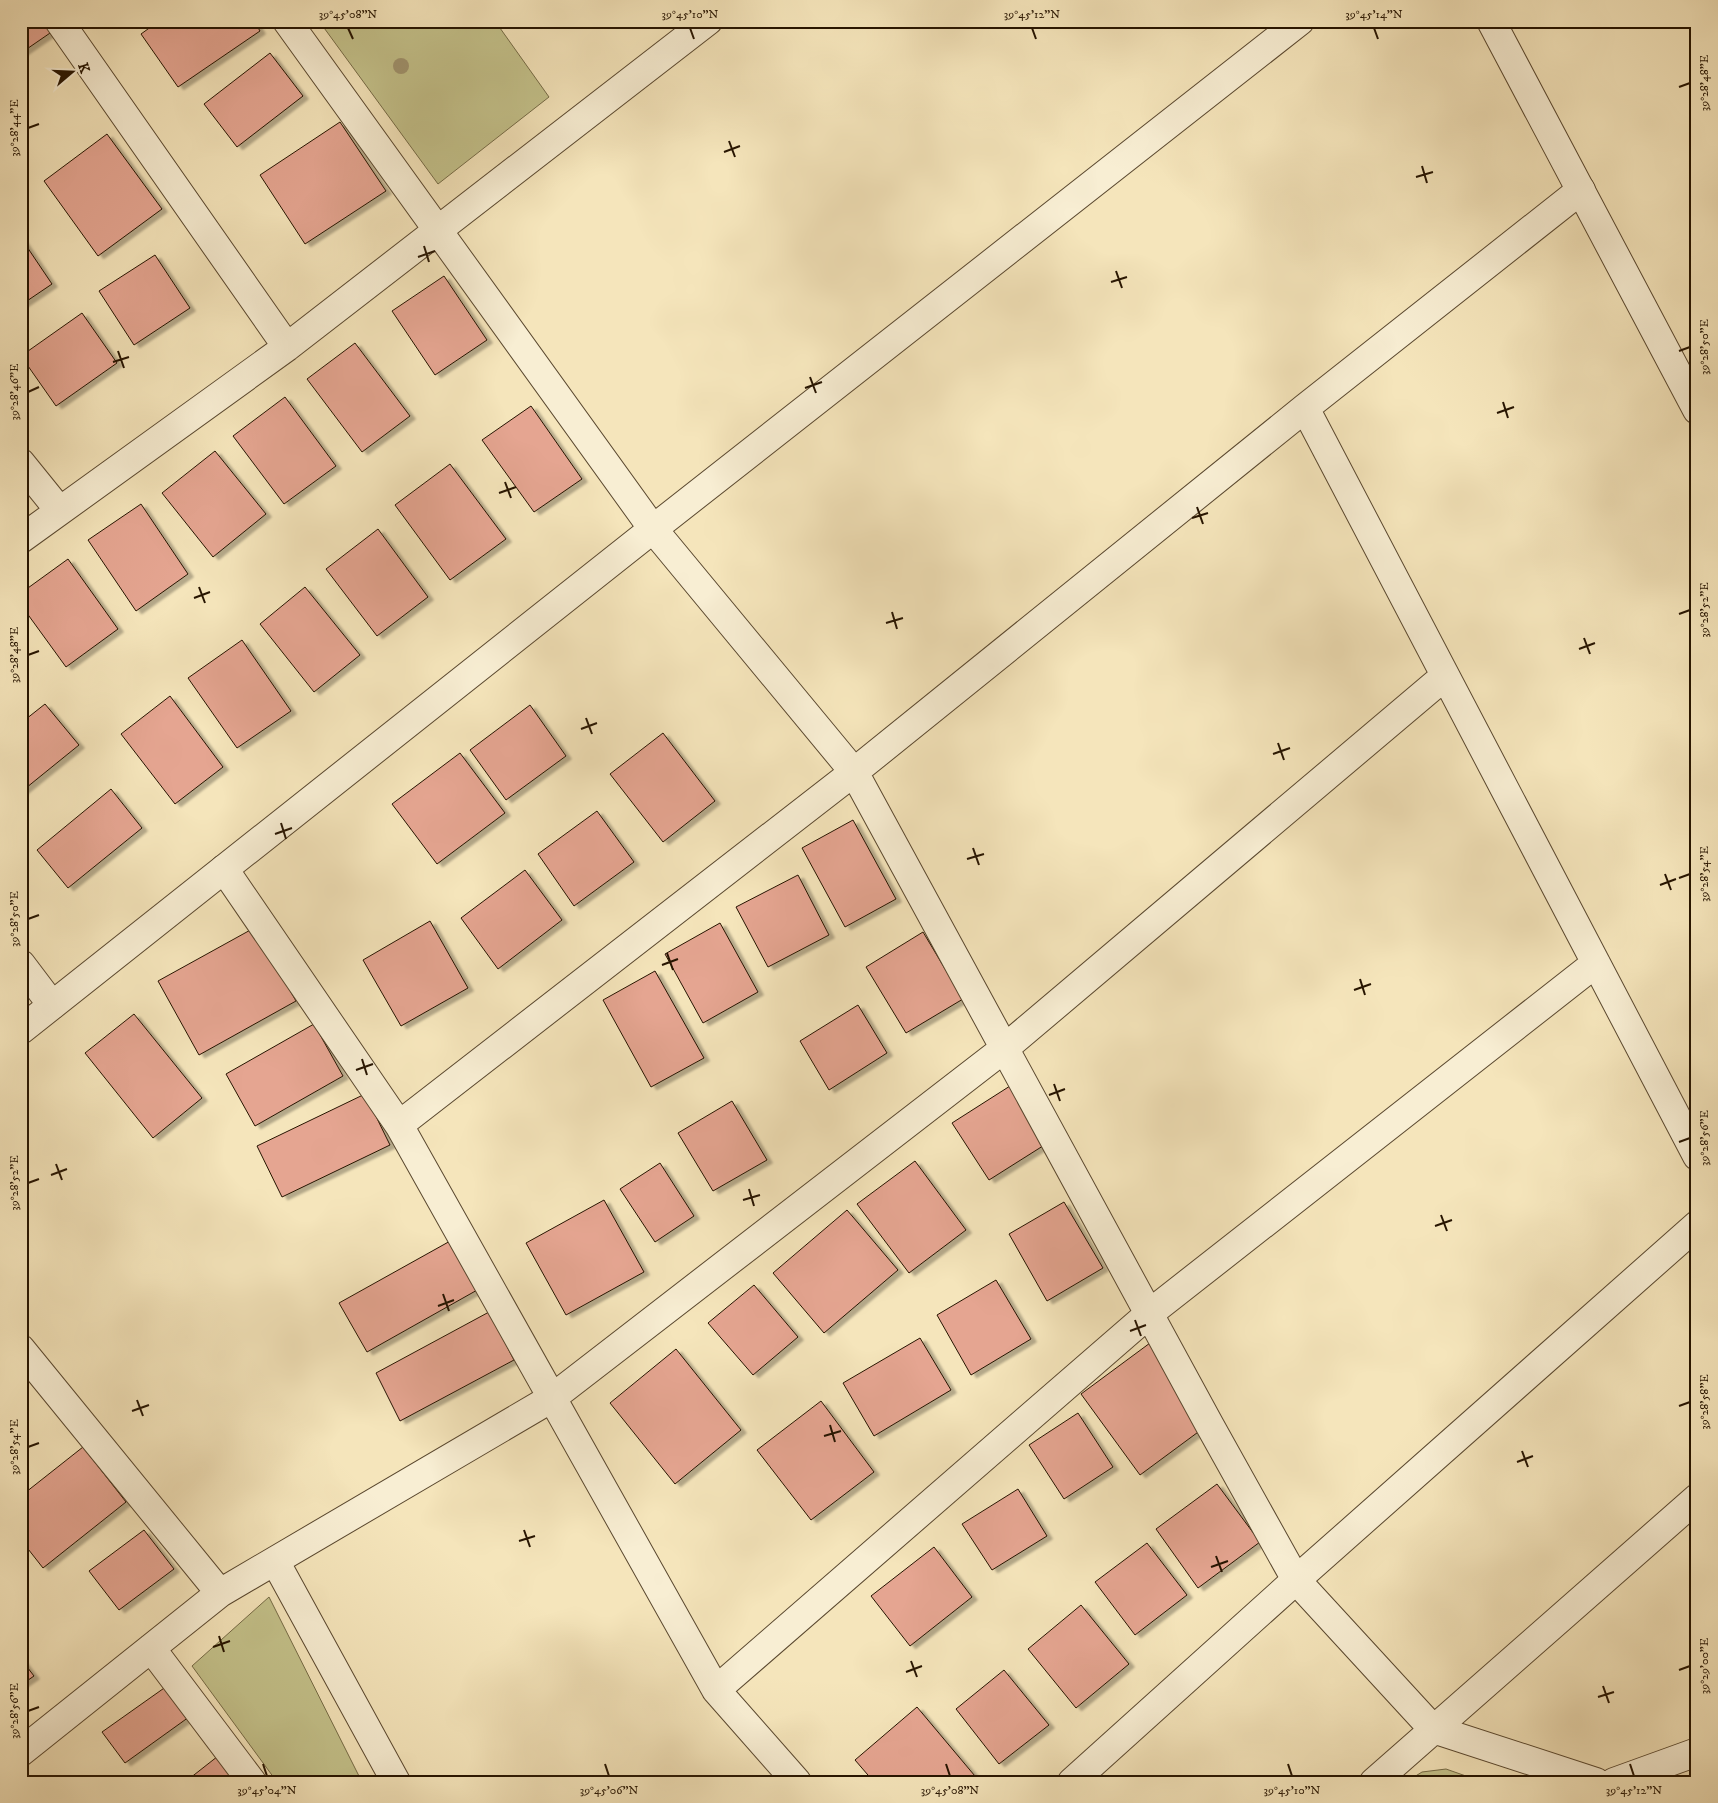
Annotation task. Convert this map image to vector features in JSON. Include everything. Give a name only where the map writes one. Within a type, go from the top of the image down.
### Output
[{"type":"street","points":[[59,21],[287,346]]},
{"type":"street","points":[[287,21],[653,529],[854,772],[1296,1580],[1433,1729],[1596,1782]]},
{"type":"street","points":[[21,539],[287,346],[708,21]]},
{"type":"street","points":[[21,1030],[653,529],[1300,21]]},
{"type":"street","points":[[1491,21],[1697,410]]},
{"type":"street","points":[[399,1125],[854,772],[1305,408],[1580,190]]},
{"type":"street","points":[[1305,408],[1697,1156]]},
{"type":"street","points":[[21,463],[59,510]]},
{"type":"street","points":[[21,1752],[220,1593],[552,1398],[1005,1048],[1445,676]]},
{"type":"street","points":[[224,869],[399,1125],[716,1690],[798,1782]]},
{"type":"street","points":[[716,1690],[1150,1313],[1596,962]]},
{"type":"street","points":[[21,964],[52,1005]]},
{"type":"street","points":[[1072,1782],[1296,1580],[1697,1224]]},
{"type":"street","points":[[21,1349],[220,1593]]},
{"type":"street","points":[[1374,1782],[1697,1498]]},
{"type":"street","points":[[275,1561],[396,1782]]},
{"type":"street","points":[[151,1648],[252,1782]]},
{"type":"street","points":[[1614,1782],[1697,1752]]},
{"type":"shaded area","points":[[319,21],[495,21],[549,97],[438,184]]},
{"type":"shaded area","points":[[269,1597],[362,1782],[277,1782],[192,1666]]},
{"type":"shaded area","points":[[1446,1769],[1483,1782],[1406,1782],[1422,1772]]},
{"type":"building","points":[[21,21],[47,21],[53,31],[21,53]]},
{"type":"building","points":[[159,21],[254,21],[260,31],[178,87],[141,34]]},
{"type":"building","points":[[270,53],[303,96],[237,147],[204,104]]},
{"type":"building","points":[[340,122],[386,191],[305,244],[260,175]]},
{"type":"building","points":[[107,134],[162,209],[98,256],[44,181]]},
{"type":"building","points":[[21,238],[52,284],[21,305]]},
{"type":"building","points":[[155,255],[190,308],[134,345],[99,291]]},
{"type":"building","points":[[444,276],[487,340],[435,375],[392,311]]},
{"type":"building","points":[[82,313],[117,363],[56,406],[21,356]]},
{"type":"building","points":[[355,343],[410,416],[362,452],[307,379]]},
{"type":"building","points":[[285,397],[336,466],[284,504],[233,436]]},
{"type":"building","points":[[531,406],[582,479],[534,512],[482,440]]},
{"type":"building","points":[[215,451],[266,514],[213,557],[162,493]]},
{"type":"building","points":[[450,464],[506,539],[450,580],[395,505]]},
{"type":"building","points":[[141,504],[188,574],[136,611],[88,540]]},
{"type":"building","points":[[378,529],[428,597],[377,636],[326,569]]},
{"type":"building","points":[[68,559],[118,629],[66,667],[21,605],[21,593]]},
{"type":"building","points":[[305,587],[360,655],[314,692],[260,624]]},
{"type":"building","points":[[242,640],[291,711],[237,748],[188,678]]},
{"type":"building","points":[[170,696],[223,767],[175,804],[121,734]]},
{"type":"building","points":[[45,704],[79,745],[21,792],[21,723]]},
{"type":"building","points":[[530,705],[566,756],[506,800],[470,750]]},
{"type":"building","points":[[663,733],[715,801],[663,842],[610,774]]},
{"type":"building","points":[[460,753],[505,813],[437,864],[392,804]]},
{"type":"building","points":[[111,789],[142,828],[68,888],[37,850]]},
{"type":"building","points":[[597,811],[634,862],[574,906],[538,854]]},
{"type":"building","points":[[853,820],[896,899],[845,927],[802,848]]},
{"type":"building","points":[[525,870],[562,920],[498,969],[461,918]]},
{"type":"building","points":[[798,875],[829,935],[768,967],[736,907]]},
{"type":"building","points":[[430,921],[468,988],[401,1026],[363,960]]},
{"type":"building","points":[[720,923],[758,992],[703,1023],[665,954]]},
{"type":"building","points":[[254,928],[296,1001],[199,1055],[158,981]]},
{"type":"building","points":[[923,932],[963,999],[906,1033],[866,967]]},
{"type":"building","points":[[655,971],[704,1058],[651,1087],[603,1000]]},
{"type":"building","points":[[858,1005],[887,1053],[829,1090],[800,1041]]},
{"type":"building","points":[[134,1014],[202,1098],[153,1138],[85,1053]]},
{"type":"building","points":[[314,1024],[343,1076],[255,1126],[226,1074]]},
{"type":"building","points":[[1010,1086],[1046,1144],[989,1180],[952,1123]]},
{"type":"building","points":[[365,1094],[390,1145],[282,1197],[257,1146]]},
{"type":"building","points":[[732,1101],[767,1160],[713,1191],[678,1133]]},
{"type":"building","points":[[915,1161],[966,1230],[909,1273],[857,1204]]},
{"type":"building","points":[[660,1163],[694,1216],[655,1242],[620,1189]]},
{"type":"building","points":[[604,1200],[644,1272],[566,1315],[526,1243]]},
{"type":"building","points":[[1064,1202],[1103,1268],[1047,1301],[1009,1234]]},
{"type":"building","points":[[847,1210],[898,1270],[824,1333],[773,1273]]},
{"type":"building","points":[[452,1240],[479,1289],[367,1352],[339,1303]]},
{"type":"building","points":[[996,1280],[1031,1339],[971,1375],[937,1315]]},
{"type":"building","points":[[754,1285],[798,1337],[753,1375],[708,1323]]},
{"type":"building","points":[[489,1312],[514,1360],[400,1421],[376,1373]]},
{"type":"building","points":[[920,1338],[951,1390],[874,1436],[843,1383]]},
{"type":"building","points":[[1150,1343],[1209,1424],[1140,1475],[1081,1394]]},
{"type":"building","points":[[676,1349],[741,1430],[675,1484],[610,1403]]},
{"type":"building","points":[[821,1401],[874,1472],[811,1520],[757,1450]]},
{"type":"building","points":[[1078,1413],[1113,1467],[1064,1499],[1029,1445]]},
{"type":"building","points":[[83,1447],[126,1502],[43,1568],[21,1540],[21,1496]]},
{"type":"building","points":[[1217,1484],[1260,1542],[1198,1588],[1156,1529]]},
{"type":"building","points":[[1018,1489],[1047,1536],[992,1570],[962,1524]]},
{"type":"building","points":[[144,1530],[174,1569],[119,1610],[89,1571]]},
{"type":"building","points":[[1147,1543],[1187,1595],[1135,1635],[1095,1582]]},
{"type":"building","points":[[934,1547],[972,1597],[910,1646],[871,1596]]},
{"type":"building","points":[[1081,1605],[1129,1664],[1076,1708],[1028,1649]]},
{"type":"building","points":[[21,1659],[34,1676],[21,1685]]},
{"type":"building","points":[[1004,1670],[1049,1725],[999,1764],[956,1709]]},
{"type":"building","points":[[167,1686],[189,1717],[125,1763],[102,1732]]},
{"type":"building","points":[[917,1707],[980,1782],[874,1782],[855,1760]]},
{"type":"building","points":[[227,1749],[252,1782],[185,1782]]}]
